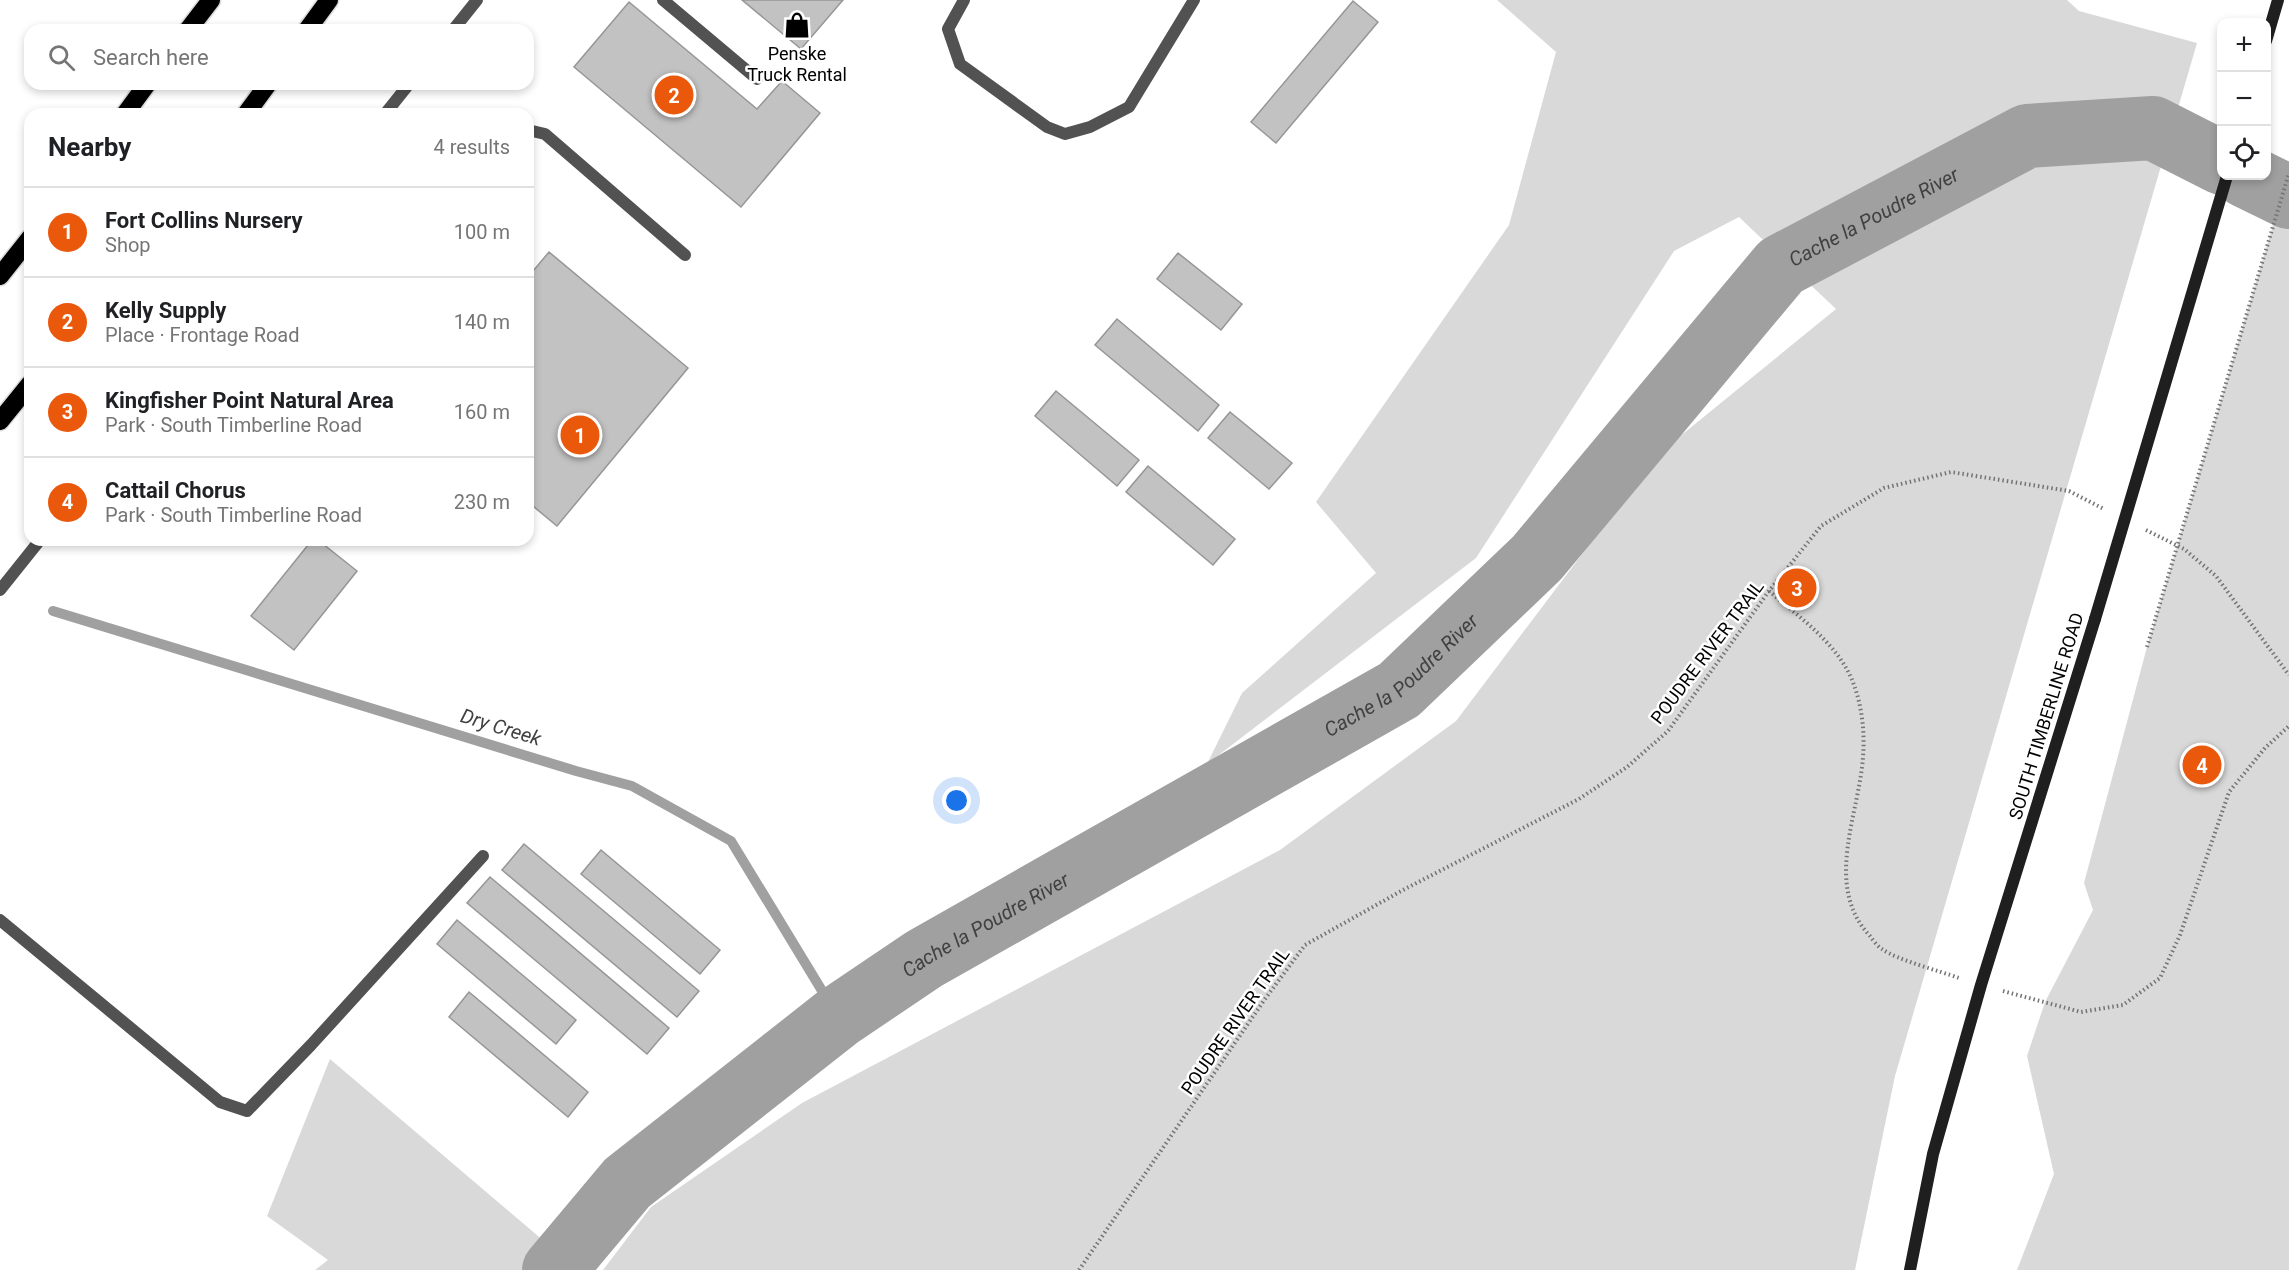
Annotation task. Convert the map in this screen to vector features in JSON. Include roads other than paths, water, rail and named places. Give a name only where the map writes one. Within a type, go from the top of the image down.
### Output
[{"type":"highway","points":[[193,24],[211,0]]},
{"type":"highway","points":[[311,24],[329,0]]},
{"type":"highway","points":[[129,108],[143,90]]},
{"type":"highway","points":[[250,108],[264,90]]},
{"type":"highway","points":[[0,276],[24,246]]},
{"type":"highway","points":[[0,421],[24,391]]},
{"type":"main road","points":[[2271,25],[2278,0]]},
{"type":"main road","name":"SOUTH TIMBERLINE ROAD","points":[[1910,1270],[1936,1143],[1981,985],[2095,619],[2226,180]]},
{"type":"street","points":[[458,24],[477,0]]},
{"type":"street","points":[[663,0],[757,79]]},
{"type":"street","points":[[964,0],[948,29],[960,64],[1047,127],[1065,134],[1090,127],[1129,107],[1194,0]]},
{"type":"street","points":[[392,108],[405,90]]},
{"type":"street","points":[[534,131],[545,134],[685,255]]},
{"type":"street","points":[[0,590],[35,546]]},
{"type":"street","points":[[0,920],[220,1102],[247,1111],[483,856]]},
{"type":"waterway","name":"Cache la Poudre River","points":[[554,1270],[627,1183],[838,1017],[924,959],[1399,690],[1537,558],[1781,266],[2027,136],[2153,128],[2217,160]]},
{"type":"waterway","name":"Cache la Poudre River","points":[[2254,180],[2289,197]]},
{"type":"waterway","name":"Dry Creek","points":[[53,611],[576,771],[632,786],[731,841],[838,1017]]},
{"type":"place","name":"Penske Truck Rental","points":[[797,25]]},
{"type":"place","name":"Kelly Supply","points":[[674,95]]},
{"type":"place","name":"Fort Collins Nursery","points":[[580,435]]},
{"type":"place","name":"Kingfisher Point Natural Area","points":[[1797,588]]},
{"type":"place","name":"Cattail Chorus","points":[[2202,765]]}]
